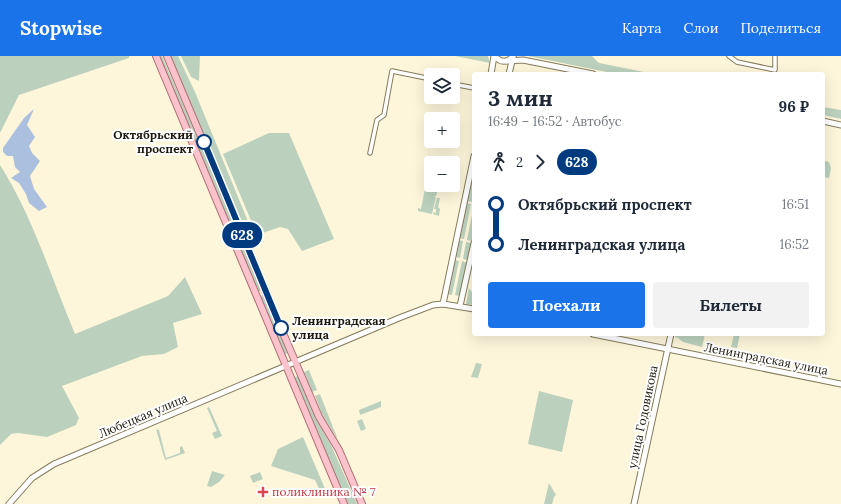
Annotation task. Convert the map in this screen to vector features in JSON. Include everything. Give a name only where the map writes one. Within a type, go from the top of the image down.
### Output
[{"type":"main road","points":[[156,56],[285,367],[344,504]]},
{"type":"main road","points":[[167,56],[214,164],[264,291],[319,417],[339,450],[362,504]]},
{"type":"main road","points":[[255,294],[262,294],[264,291]]},
{"type":"street","points":[[516,56],[523,60]]},
{"type":"street","points":[[729,56],[737,62],[775,70],[775,56]]},
{"type":"street","points":[[491,72],[495,57],[504,62],[511,58],[583,72]]},
{"type":"street","points":[[509,72],[511,58]]},
{"type":"street","points":[[370,153],[377,120],[384,115],[392,71],[424,78]]},
{"type":"street","points":[[460,85],[472,88]]},
{"type":"street","points":[[825,121],[841,125]]},
{"type":"street","points":[[443,304],[472,166]]},
{"type":"street","points":[[460,306],[472,252]]},
{"type":"street","points":[[296,362],[433,305],[443,304],[472,309]]},
{"type":"street","name":"Ленинградская улица","points":[[603,336],[841,384]]},
{"type":"street","name":"улица Годовикова","points":[[634,504],[670,336]]},
{"type":"street","name":"Любецкая улица","points":[[9,504],[32,478],[54,464],[296,362]]},
{"type":"green space","points":[[0,56],[129,56],[129,58],[19,95],[0,133]]},
{"type":"green space","points":[[159,56],[162,56],[197,134],[261,290],[258,292]]},
{"type":"green space","points":[[169,56],[178,56],[195,92],[254,236],[248,236],[218,165],[189,105]]},
{"type":"green space","points":[[181,56],[200,56],[199,81],[191,77]]},
{"type":"green space","points":[[455,56],[488,56],[490,63]]},
{"type":"green space","points":[[528,56],[592,56],[599,63],[644,72],[607,72]]},
{"type":"green space","points":[[825,107],[841,110],[841,119],[825,115]]},
{"type":"green space","points":[[269,133],[289,133],[334,239],[302,251],[288,229],[280,227],[257,235],[223,154]]},
{"type":"green space","points":[[825,162],[829,162],[831,168],[829,178],[825,177]]},
{"type":"green space","points":[[0,165],[12,185],[32,226],[75,334],[168,296],[185,277],[202,314],[173,323],[178,347],[164,354],[142,356],[62,386],[79,418],[76,425],[47,437],[18,433],[11,434],[0,445]]},
{"type":"green space","points":[[470,181],[472,181],[472,202],[466,201]]},
{"type":"green space","points":[[424,192],[437,192],[436,196],[433,196],[436,197],[432,214],[418,211],[418,208],[421,209]]},
{"type":"green space","points":[[437,198],[440,198],[438,207],[440,209],[439,216],[433,214],[434,212],[436,213],[436,209],[434,209]]},
{"type":"green space","points":[[466,203],[471,204],[464,239],[459,238]]},
{"type":"green space","points":[[472,215],[472,241],[467,240]]},
{"type":"green space","points":[[458,240],[463,241],[460,258],[455,257]]},
{"type":"green space","points":[[466,242],[471,243],[468,260],[463,259]]},
{"type":"green space","points":[[454,260],[459,261],[452,295],[447,294]]},
{"type":"green space","points":[[462,261],[467,263],[460,296],[455,295]]},
{"type":"green space","points":[[469,288],[472,292],[472,305],[466,304]]},
{"type":"green space","points":[[263,295],[288,353],[284,355],[259,297]]},
{"type":"green space","points":[[705,336],[702,347],[683,342],[675,337]]},
{"type":"green space","points":[[734,336],[740,336],[737,348],[731,347]]},
{"type":"green space","points":[[476,363],[482,364],[478,378],[471,377]]},
{"type":"green space","points":[[309,370],[317,390],[312,392],[304,372]]},
{"type":"green space","points":[[298,376],[316,419],[331,445],[357,504],[347,504],[293,378]]},
{"type":"green space","points":[[539,391],[573,400],[562,452],[528,444]]},
{"type":"green space","points":[[320,394],[338,440],[322,414],[315,396]]},
{"type":"green space","points":[[381,401],[381,407],[360,415],[359,410]]},
{"type":"green space","points":[[209,407],[222,436],[215,439],[212,433],[217,431],[207,408]]},
{"type":"green space","points":[[362,419],[366,429],[361,431],[357,421]]},
{"type":"green space","points":[[156,429],[159,430],[166,458],[180,453],[180,447],[182,446],[185,453],[165,460]]},
{"type":"green space","points":[[303,437],[326,491],[321,493],[315,480],[271,466],[278,449]]},
{"type":"green space","points":[[212,471],[225,475],[219,482],[211,487],[207,486]]},
{"type":"green space","points":[[260,472],[263,479],[253,483],[250,476]]},
{"type":"green space","points":[[549,483],[556,495],[552,504],[544,504]]},
{"type":"water","points":[[34,109],[27,125],[35,137],[29,146],[32,153],[40,161],[30,176],[34,189],[47,207],[39,211],[29,203],[26,194],[19,183],[11,178],[20,172],[15,167],[13,156],[7,156],[3,152],[3,148],[24,118]]},
{"type":"bus line","name":"628","points":[[204,142],[281,328]]},
{"type":"place","name":"Октябрьский проспект","points":[[204,142]]},
{"type":"place","name":"Ленинградская улица","points":[[281,328]]},
{"type":"place","name":"поликлиника № 7","points":[[263,492]]}]
